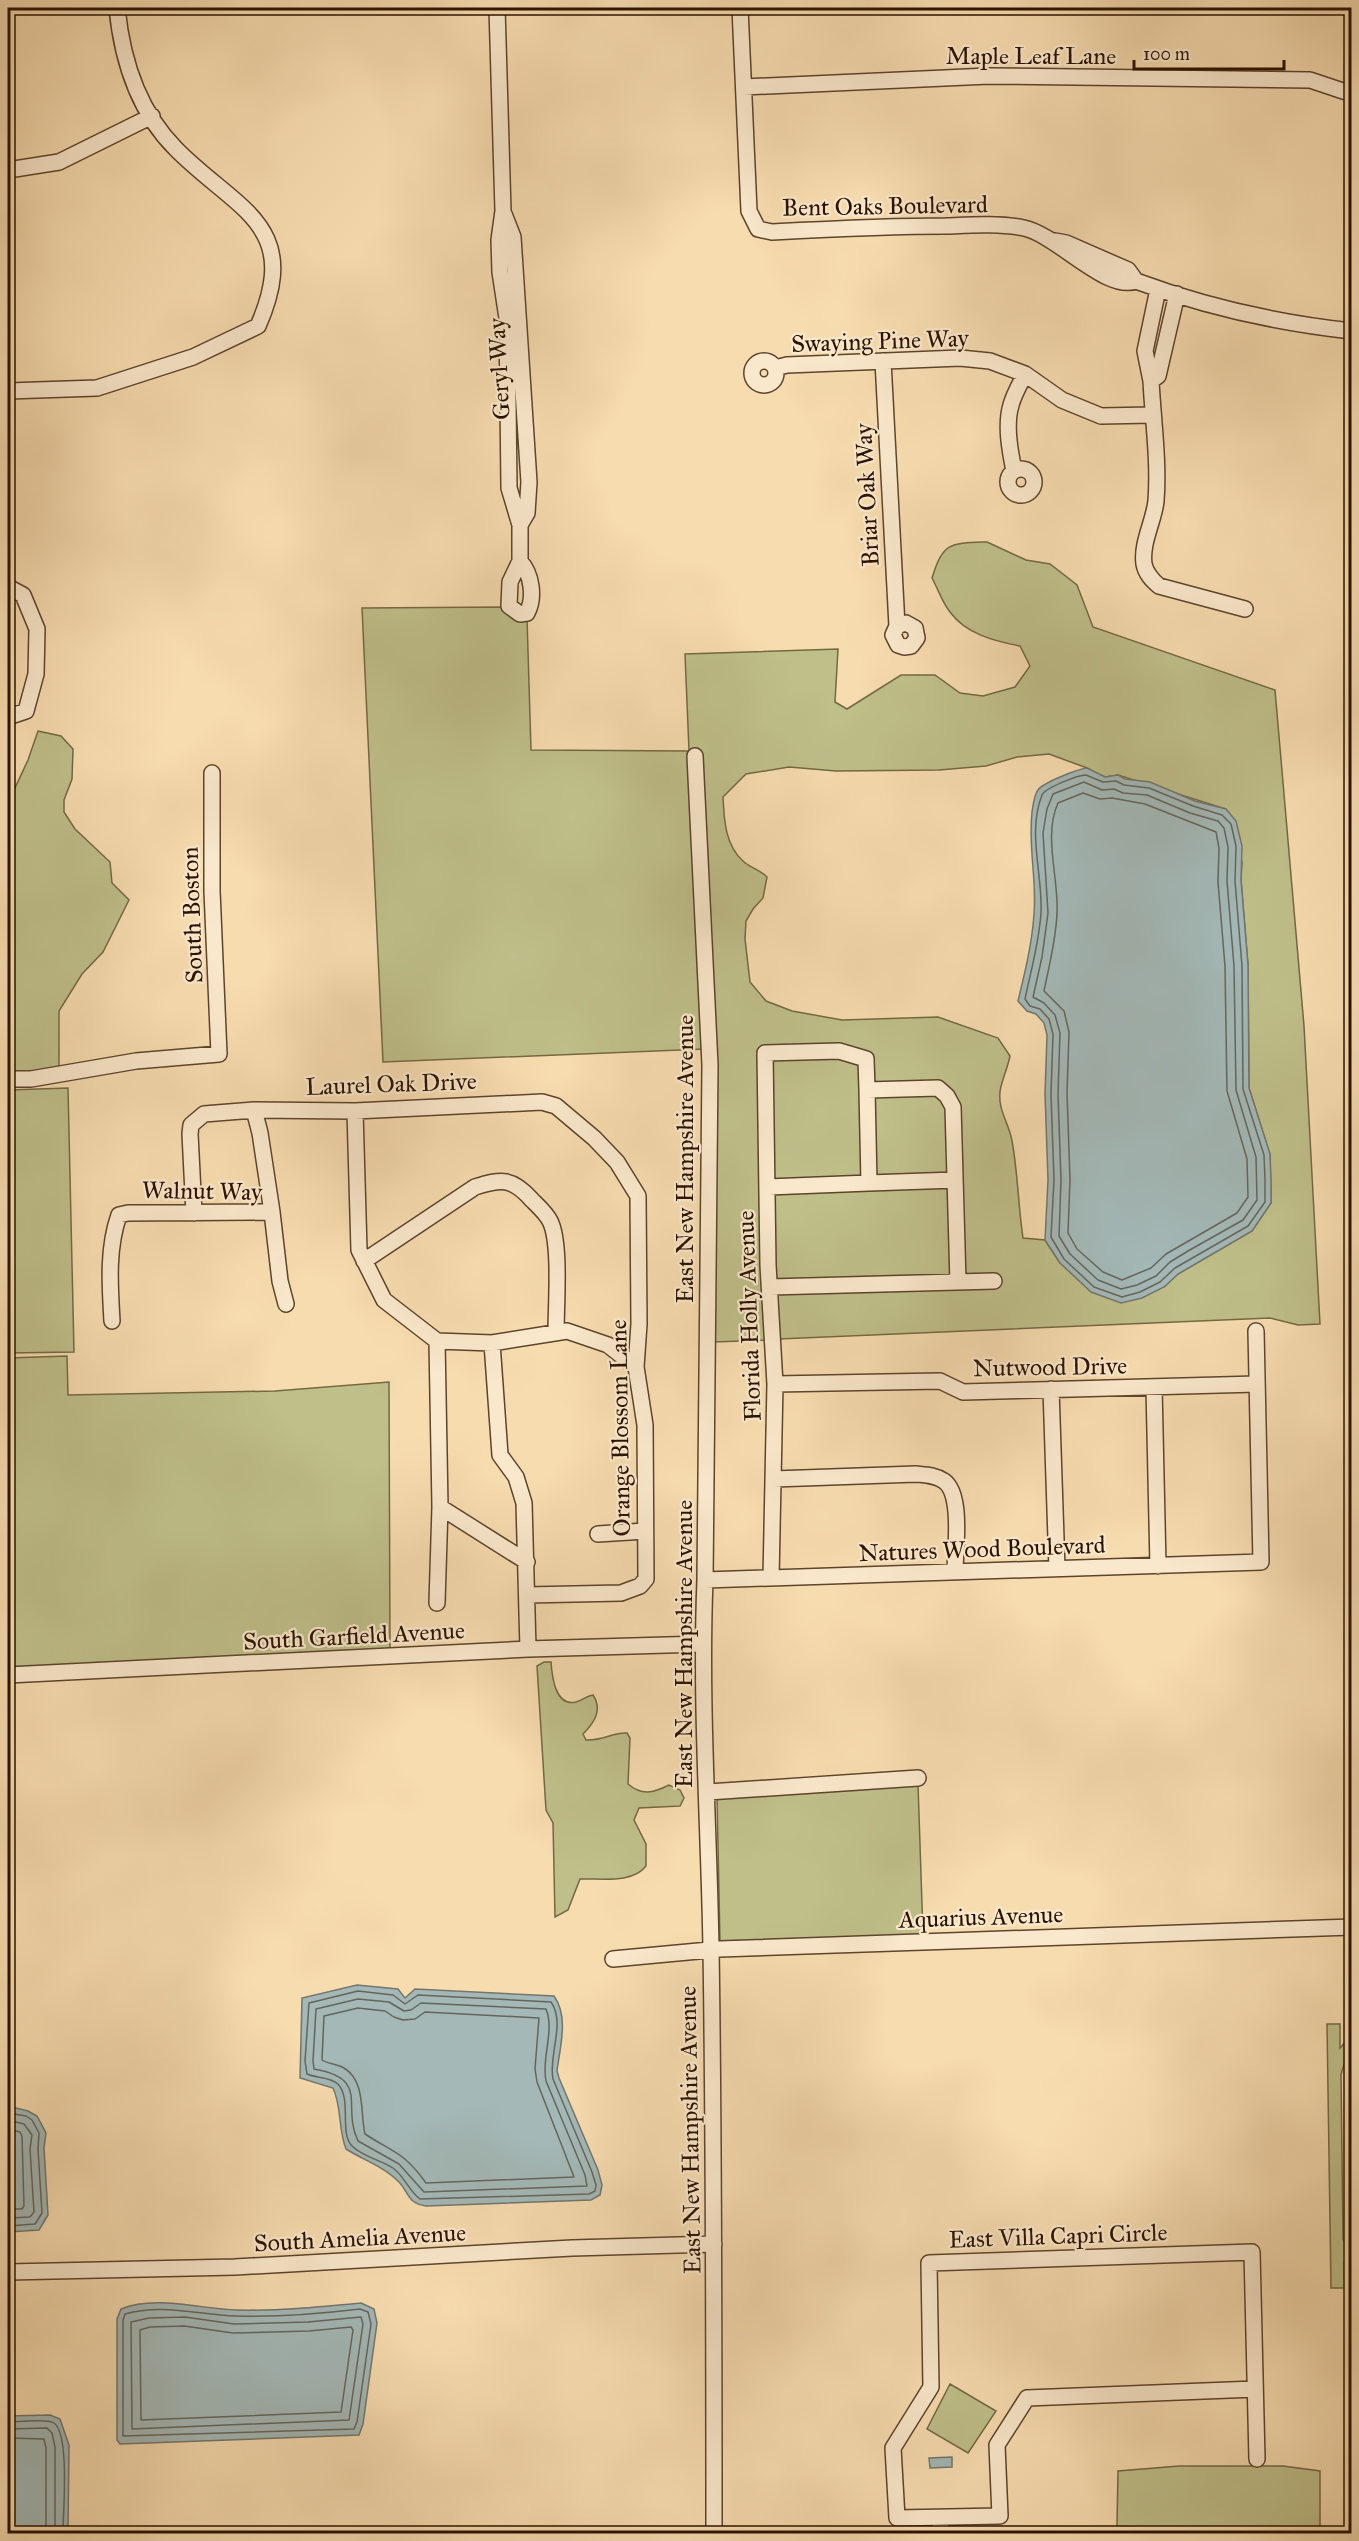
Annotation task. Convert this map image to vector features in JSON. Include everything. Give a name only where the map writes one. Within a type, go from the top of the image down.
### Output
[{"type":"street","points":[[8,391],[97,388],[193,357],[258,326],[267,305],[274,264],[266,234],[248,212],[174,147],[138,98],[120,37],[117,8]]},
{"type":"street","name":"Geryl Way","points":[[497,8],[503,211],[513,237],[509,488],[520,525],[520,561]]},
{"type":"street","name":"Bent Oaks Boulevard","points":[[740,8],[749,211],[758,229],[772,232],[881,226],[991,225],[1025,228],[1055,242],[1089,268],[1123,284],[1136,281],[1238,313],[1300,325],[1352,331]]},
{"type":"street","name":"Maple Leaf Lane","points":[[744,87],[990,76],[1310,80],[1352,94]]},
{"type":"street","points":[[8,170],[59,162],[152,116]]},
{"type":"street","points":[[1158,289],[1145,351],[1151,381],[1156,454],[1156,502],[1144,553],[1144,566],[1149,578],[1159,586],[1245,609]]},
{"type":"street","points":[[1151,381],[1158,376],[1177,294]]},
{"type":"street","name":"Geryl Way","points":[[512,313],[529,482],[527,513],[520,525]]},
{"type":"street","name":"Swaying Pine Way","points":[[775,368],[788,365],[960,358],[990,361],[1025,374],[1062,400],[1101,416],[1152,415]]},
{"type":"street","name":"Briar Oak Way","points":[[883,361],[897,626]]},
{"type":"street","points":[[1014,471],[1010,454],[1009,420],[1011,405],[1025,374]]},
{"type":"street","points":[[508,447],[526,447]]},
{"type":"street","points":[[8,587],[23,596],[37,629],[36,675],[26,711],[8,717]]},
{"type":"street","name":"East New Hampshire Avenue","points":[[695,756],[710,1065],[705,1580],[702,1644],[711,1950],[714,2534]]},
{"type":"street","name":"South Boston","points":[[8,1079],[31,1079],[136,1061],[219,1054],[212,891],[212,773]]},
{"type":"street","name":"Florida Holly Avenue","points":[[771,1578],[775,1384],[768,1265],[765,1053],[839,1051],[866,1059],[867,1090]]},
{"type":"street","points":[[869,1183],[867,1090],[938,1088],[947,1096],[953,1107],[958,1282]]},
{"type":"street","name":"Laurel Oak Drive","points":[[194,1213],[190,1134],[191,1125],[204,1114],[254,1110],[355,1111],[542,1102],[556,1106],[594,1138]]},
{"type":"street","points":[[254,1110],[260,1133],[272,1212]]},
{"type":"street","points":[[355,1111],[359,1250],[384,1300],[437,1341],[492,1343],[556,1332],[576,1333],[608,1345],[636,1367]]},
{"type":"street","name":"Orange Blossom Lane","points":[[527,1595],[621,1593],[640,1586],[645,1579],[645,1425],[636,1367],[639,1312],[638,1196],[617,1162],[594,1138]]},
{"type":"street","points":[[768,1187],[955,1180]]},
{"type":"street","points":[[364,1261],[474,1187],[495,1181],[507,1181],[522,1188],[550,1220],[555,1235],[556,1332]]},
{"type":"street","name":"Walnut Way","points":[[112,1321],[110,1278],[113,1232],[119,1215],[128,1213],[272,1212],[280,1281],[286,1304]]},
{"type":"street","points":[[770,1287],[994,1281]]},
{"type":"street","points":[[1256,1331],[1257,1383]]},
{"type":"street","points":[[437,1341],[440,1507],[437,1603]]},
{"type":"street","points":[[492,1343],[500,1455],[516,1477],[524,1503],[528,1649]]},
{"type":"street","name":"Nutwood Drive","points":[[775,1384],[940,1381],[963,1392],[1257,1383]]},
{"type":"street","name":"Natures Wood Boulevard","points":[[705,1580],[1261,1562],[1257,1383]]},
{"type":"street","points":[[1154,1387],[1158,1566]]},
{"type":"street","points":[[1051,1389],[1057,1569]]},
{"type":"street","points":[[774,1479],[916,1474],[936,1476],[951,1488],[955,1503],[955,1572]]},
{"type":"street","points":[[440,1507],[527,1562]]},
{"type":"street","points":[[598,1534],[645,1531]]},
{"type":"street","name":"South Garfield Avenue","points":[[8,1675],[528,1649],[702,1644]]},
{"type":"street","points":[[708,1792],[918,1778]]},
{"type":"street","name":"Aquarius Avenue","points":[[613,1959],[711,1950],[1352,1927]]},
{"type":"street","name":"South Amelia Avenue","points":[[8,2272],[235,2267],[572,2248],[714,2244]]},
{"type":"street","name":"East Villa Capri Circle","points":[[1255,2389],[1027,2398],[997,2445],[1000,2516],[897,2518],[893,2448],[931,2387],[929,2263],[1252,2252],[1257,2458]]},
{"type":"street","points":[[940,2518],[940,2534]]},
{"type":"green space","points":[[987,542],[1026,560],[1050,564],[1077,585],[1093,627],[1275,690],[1304,1026],[1320,1324],[1298,1325],[1270,1318],[779,1339],[777,1292],[999,1286],[999,1277],[963,1277],[953,1094],[872,1084],[873,1056],[841,1046],[759,1048],[768,1340],[713,1342],[705,1049],[383,1062],[362,608],[504,607],[527,618],[531,750],[689,751],[685,654],[838,649],[835,702],[847,709],[901,675],[935,675],[960,693],[983,696],[1015,687],[1030,666],[1020,646],[991,639],[964,626],[947,608],[932,578],[940,557],[950,547],[956,544]],"holes":[[[1049,754],[1105,777],[1118,775],[1226,809],[1242,862],[1241,880],[1248,965],[1249,1088],[1270,1155],[1271,1203],[1252,1231],[1178,1274],[1164,1287],[1060,1263],[1045,1240],[1023,1238],[1016,1165],[1009,1128],[1000,1099],[1010,1056],[998,1038],[938,1017],[842,1020],[792,1011],[766,1001],[750,982],[745,939],[746,921],[763,898],[767,877],[737,855],[729,840],[725,823],[723,797],[746,774],[789,767],[836,771],[939,770],[986,766],[1017,757]]]},
{"type":"green space","points":[[38,731],[61,736],[73,749],[72,779],[64,800],[64,812],[75,829],[110,862],[112,883],[129,900],[103,952],[82,974],[59,1011],[59,1069],[8,1074],[8,791],[14,790]]},
{"type":"green space","points":[[838,1056],[860,1063],[863,1178],[773,1181],[771,1058]]},
{"type":"green space","points":[[68,1088],[74,1352],[8,1353],[8,1090]]},
{"type":"green space","points":[[935,1094],[947,1108],[949,1175],[875,1178],[873,1095]]},
{"type":"green space","points":[[949,1185],[952,1277],[776,1282],[774,1192]]},
{"type":"green space","points":[[67,1356],[68,1395],[275,1391],[389,1382],[390,1652],[8,1668],[8,1358]]},
{"type":"green space","points":[[544,1662],[551,1662],[556,1689],[563,1700],[576,1702],[593,1695],[597,1711],[594,1721],[583,1734],[586,1740],[627,1733],[630,1738],[628,1784],[643,1792],[658,1790],[669,1785],[680,1790],[684,1798],[680,1806],[639,1808],[634,1820],[646,1844],[646,1866],[640,1872],[625,1878],[580,1879],[568,1910],[555,1917],[553,1823],[546,1810],[537,1666]]},
{"type":"green space","points":[[918,1784],[923,1935],[720,1943],[717,1796]]},
{"type":"green space","points":[[1327,2024],[1340,2024],[1340,2048],[1351,2036],[1341,2075],[1343,2239],[1351,2258],[1351,2271],[1344,2264],[1345,2288],[1331,2288]]},
{"type":"green space","points":[[950,2384],[996,2411],[968,2453],[927,2429]]},
{"type":"green space","points":[[1179,2466],[1283,2466],[1320,2471],[1320,2530],[1338,2532],[1337,2534],[1121,2533],[1117,2525],[1118,2471]]},
{"type":"water","points":[[1087,768],[1105,777],[1118,775],[1125,779],[1150,782],[1195,801],[1226,809],[1236,821],[1242,846],[1241,880],[1248,965],[1249,1088],[1270,1154],[1271,1203],[1252,1231],[1178,1274],[1164,1287],[1142,1298],[1121,1303],[1091,1292],[1060,1263],[1045,1240],[1048,1180],[1045,1094],[1047,1035],[1044,1023],[1036,1014],[1027,1011],[1018,1001],[1026,969],[1034,914],[1031,825],[1035,798],[1038,790],[1046,784]]},
{"type":"water","points":[[357,1985],[398,1989],[405,1998],[415,1989],[554,1996],[559,2004],[562,2023],[557,2071],[598,2170],[602,2185],[600,2195],[591,2200],[420,2205],[412,2200],[399,2182],[387,2172],[346,2149],[333,2088],[300,2078],[302,1998]]},
{"type":"water","points":[[8,2106],[37,2116],[46,2133],[44,2148],[48,2215],[39,2230],[8,2232]]},
{"type":"water","points":[[148,2303],[252,2310],[361,2303],[374,2309],[377,2323],[363,2424],[359,2435],[120,2444],[117,2440],[117,2319],[121,2309]]},
{"type":"water","points":[[50,2415],[60,2419],[69,2445],[68,2533],[8,2533],[8,2416]]},
{"type":"water","points":[[952,2457],[952,2467],[930,2468],[929,2458]]}]
